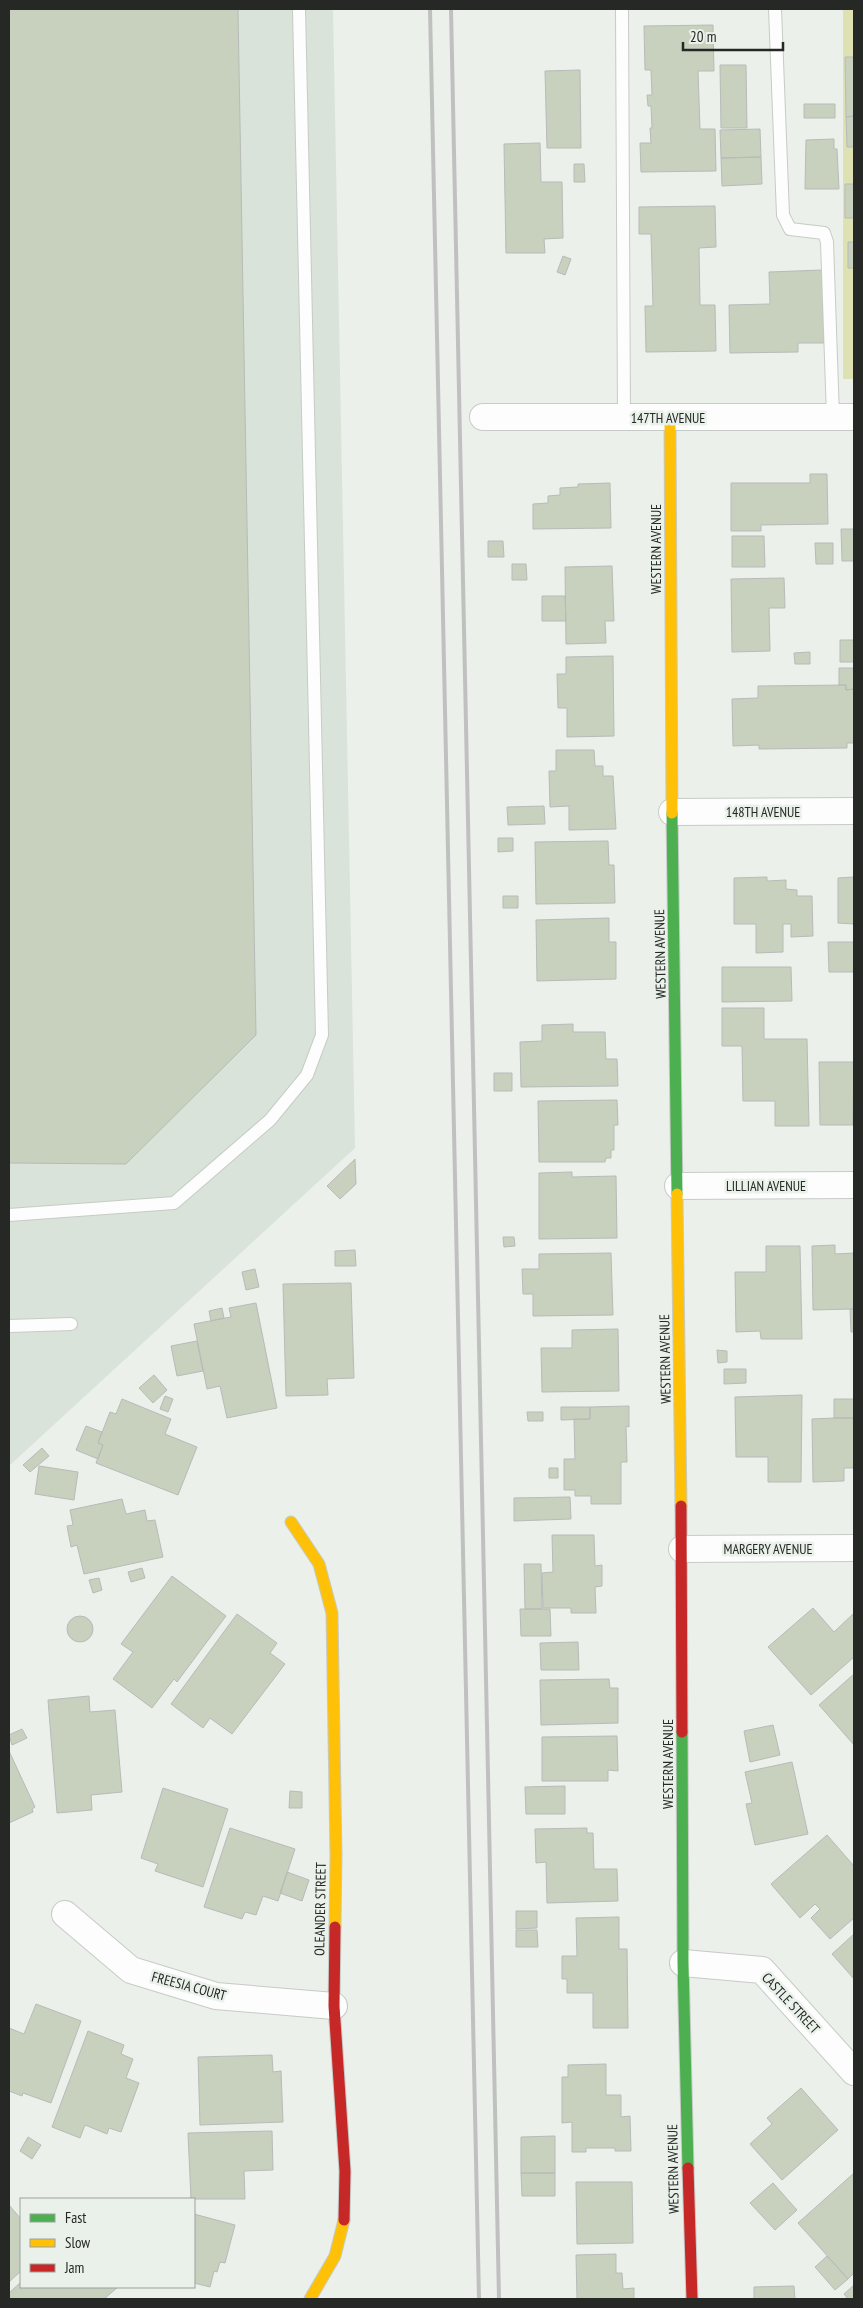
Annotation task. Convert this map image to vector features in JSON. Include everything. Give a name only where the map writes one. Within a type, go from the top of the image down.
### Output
[{"type":"street","name":"147TH AVENUE","points":[[483,417],[670,419],[843,417]]},
{"type":"street","name":"WESTERN AVENUE","points":[[670,419],[672,812],[682,1549],[683,1964],[692,2299]]},
{"type":"street","name":"148TH AVENUE","points":[[672,812],[854,811]]},
{"type":"street","name":"LILLIAN AVENUE","points":[[678,1186],[854,1185]]},
{"type":"street","name":"OLEANDER STREET","points":[[291,1522],[319,1564],[332,1613],[336,1856],[334,2006],[345,2216],[335,2256],[310,2299]]},
{"type":"street","name":"MARGERY AVENUE","points":[[682,1549],[854,1548]]},
{"type":"street","name":"FREESIA COURT","points":[[65,1914],[131,1970],[216,1996],[334,2006]]},
{"type":"street","name":"CASTLE STREET","points":[[683,1964],[762,1970],[854,2072]]},
{"type":"lane","points":[[9,1214],[174,1204],[270,1120],[307,1075],[322,1035],[299,9]]},
{"type":"lane","points":[[622,9],[624,418]]},
{"type":"lane","points":[[775,9],[783,215],[790,229],[824,233],[827,242],[843,417]]},
{"type":"lane","points":[[9,1326],[71,1324]]},
{"type":"shaded area","points":[[9,9],[333,9],[355,1148],[9,1466]]},
{"type":"green space","points":[[843,9],[854,9],[854,379],[843,379]]},
{"type":"building","points":[[9,9],[238,9],[256,1035],[126,1164],[9,1163]]},
{"type":"building","points":[[713,25],[714,71],[698,71],[700,129],[715,129],[716,171],[641,172],[640,143],[651,143],[650,128],[652,128],[651,106],[648,106],[647,95],[652,95],[651,70],[645,70],[644,26]]},
{"type":"building","points":[[845,57],[854,57],[854,116],[846,117]]},
{"type":"building","points":[[720,65],[746,65],[747,128],[721,128]]},
{"type":"building","points":[[580,70],[581,148],[547,148],[545,71]]},
{"type":"building","points":[[804,104],[835,104],[835,118],[804,118]]},
{"type":"building","points":[[854,116],[854,147],[847,147],[846,117]]},
{"type":"building","points":[[760,129],[761,157],[721,158],[720,130]]},
{"type":"building","points":[[834,139],[834,149],[837,149],[839,189],[805,189],[806,140]]},
{"type":"building","points":[[540,143],[541,182],[562,182],[563,238],[544,239],[545,253],[506,253],[504,144]]},
{"type":"building","points":[[761,157],[762,184],[722,186],[721,158]]},
{"type":"building","points":[[574,164],[584,164],[585,182],[574,182]]},
{"type":"building","points":[[845,184],[854,184],[854,218],[845,218]]},
{"type":"building","points":[[715,206],[716,247],[699,248],[700,305],[715,305],[716,351],[646,352],[645,306],[653,306],[651,234],[639,234],[639,207]]},
{"type":"building","points":[[848,242],[854,242],[854,268],[848,268]]},
{"type":"building","points":[[563,256],[571,259],[565,275],[557,272]]},
{"type":"building","points":[[822,270],[824,343],[798,343],[798,352],[730,353],[729,305],[770,304],[769,272]]},
{"type":"building","points":[[810,474],[827,474],[828,524],[761,525],[761,531],[731,531],[731,483],[810,483]]},
{"type":"building","points":[[610,483],[611,528],[533,529],[533,504],[548,503],[548,496],[560,495],[560,488],[578,487],[578,484]]},
{"type":"building","points":[[841,529],[854,529],[854,561],[842,561]]},
{"type":"building","points":[[732,536],[764,536],[765,567],[732,567]]},
{"type":"building","points":[[488,541],[503,541],[504,557],[488,557]]},
{"type":"building","points":[[815,543],[833,543],[833,564],[816,564]]},
{"type":"building","points":[[512,564],[526,564],[527,580],[512,580]]},
{"type":"building","points":[[612,566],[614,621],[605,621],[606,643],[566,644],[565,567]]},
{"type":"building","points":[[784,578],[785,608],[769,608],[770,651],[732,652],[731,579]]},
{"type":"building","points":[[542,596],[565,596],[566,621],[542,621]]},
{"type":"building","points":[[840,640],[854,640],[854,662],[840,662]]},
{"type":"building","points":[[810,652],[810,664],[795,664],[794,653]]},
{"type":"building","points":[[613,656],[614,736],[567,737],[567,708],[558,708],[557,674],[566,674],[566,657]]},
{"type":"building","points":[[839,668],[854,668],[854,689],[846,690],[846,685],[839,685]]},
{"type":"building","points":[[846,685],[846,690],[854,689],[854,743],[847,743],[847,748],[759,749],[759,745],[733,746],[732,699],[758,698],[758,686]]},
{"type":"building","points":[[556,750],[594,750],[595,766],[603,766],[603,776],[613,776],[616,829],[569,830],[569,806],[550,807],[549,771],[556,771]]},
{"type":"building","points":[[544,806],[545,824],[508,825],[507,807]]},
{"type":"building","points":[[498,838],[513,838],[513,851],[498,852]]},
{"type":"building","points":[[608,841],[609,865],[614,865],[615,903],[536,904],[535,842]]},
{"type":"building","points":[[767,877],[767,881],[786,880],[786,889],[797,890],[797,896],[812,896],[813,936],[791,937],[791,924],[783,924],[783,952],[756,953],[756,924],[734,924],[734,878]]},
{"type":"building","points":[[854,877],[854,924],[838,923],[838,878]]},
{"type":"building","points":[[503,896],[518,896],[518,908],[503,908]]},
{"type":"building","points":[[609,918],[609,942],[616,942],[616,979],[537,981],[536,920]]},
{"type":"building","points":[[828,942],[854,942],[854,972],[829,972]]},
{"type":"building","points":[[722,967],[791,967],[792,1001],[722,1002]]},
{"type":"building","points":[[722,1008],[764,1008],[764,1039],[807,1039],[809,1126],[775,1126],[775,1101],[743,1101],[742,1046],[722,1046]]},
{"type":"building","points":[[573,1024],[573,1032],[605,1032],[606,1059],[617,1059],[618,1086],[521,1087],[520,1042],[542,1041],[542,1025]]},
{"type":"building","points":[[819,1062],[854,1062],[853,1125],[820,1125]]},
{"type":"building","points":[[494,1073],[512,1073],[512,1091],[494,1091]]},
{"type":"building","points":[[617,1100],[618,1125],[614,1125],[614,1150],[611,1150],[611,1158],[606,1158],[605,1162],[539,1162],[538,1101]]},
{"type":"building","points":[[355,1159],[356,1184],[340,1199],[327,1186]]},
{"type":"building","points":[[572,1172],[572,1177],[616,1176],[617,1238],[539,1239],[539,1173]]},
{"type":"building","points":[[503,1237],[514,1237],[515,1246],[504,1247]]},
{"type":"building","points":[[835,1245],[835,1254],[854,1253],[854,1309],[813,1310],[812,1246]]},
{"type":"building","points":[[766,1246],[800,1246],[802,1339],[761,1339],[760,1331],[736,1332],[735,1272],[766,1272]]},
{"type":"building","points":[[355,1250],[356,1266],[335,1266],[335,1251]]},
{"type":"building","points":[[611,1253],[613,1315],[533,1316],[533,1294],[523,1294],[522,1269],[539,1269],[539,1254]]},
{"type":"building","points":[[255,1269],[259,1287],[246,1290],[242,1272]]},
{"type":"building","points":[[351,1283],[354,1378],[327,1379],[328,1395],[286,1396],[283,1284]]},
{"type":"building","points":[[256,1303],[277,1408],[227,1418],[220,1386],[207,1389],[194,1324],[231,1317],[229,1308]]},
{"type":"building","points":[[222,1308],[224,1318],[211,1321],[209,1311]]},
{"type":"building","points":[[850,1309],[854,1309],[854,1332],[851,1332]]},
{"type":"building","points":[[618,1329],[619,1391],[542,1392],[541,1348],[572,1348],[572,1330]]},
{"type":"building","points":[[197,1341],[203,1371],[177,1376],[171,1346]]},
{"type":"building","points":[[717,1350],[727,1351],[727,1362],[718,1363]]},
{"type":"building","points":[[724,1369],[746,1369],[746,1383],[724,1384]]},
{"type":"building","points":[[154,1375],[167,1390],[153,1403],[139,1388]]},
{"type":"building","points":[[802,1395],[801,1482],[768,1482],[768,1457],[736,1457],[735,1397]]},
{"type":"building","points":[[165,1396],[173,1399],[168,1412],[160,1409]]},
{"type":"building","points":[[122,1399],[171,1419],[165,1434],[197,1447],[178,1495],[96,1463],[103,1445],[98,1443],[110,1412],[116,1414]]},
{"type":"building","points":[[834,1399],[854,1399],[854,1418],[834,1418]]},
{"type":"building","points":[[629,1406],[629,1427],[626,1426],[627,1462],[621,1462],[621,1504],[591,1504],[591,1496],[575,1496],[575,1490],[564,1490],[564,1459],[575,1459],[574,1419],[590,1419],[590,1407]]},
{"type":"building","points":[[561,1407],[590,1407],[590,1419],[561,1420]]},
{"type":"building","points":[[527,1412],[543,1412],[543,1421],[528,1421]]},
{"type":"building","points":[[854,1418],[854,1468],[844,1468],[844,1481],[813,1482],[812,1419]]},
{"type":"building","points":[[86,1426],[102,1432],[98,1443],[103,1445],[98,1459],[76,1450]]},
{"type":"building","points":[[42,1448],[49,1456],[30,1472],[23,1465]]},
{"type":"building","points":[[39,1466],[78,1472],[74,1500],[35,1494]]},
{"type":"building","points":[[549,1468],[558,1468],[558,1478],[549,1478]]},
{"type":"building","points":[[570,1497],[571,1519],[514,1521],[514,1498]]},
{"type":"building","points":[[122,1499],[126,1514],[145,1510],[147,1521],[155,1520],[163,1557],[84,1574],[77,1545],[71,1547],[67,1526],[73,1525],[70,1510]]},
{"type":"building","points":[[552,1535],[594,1535],[595,1566],[602,1565],[602,1586],[595,1587],[596,1613],[571,1613],[571,1608],[543,1608],[542,1573],[553,1572]]},
{"type":"building","points":[[524,1564],[541,1564],[542,1609],[525,1609]]},
{"type":"building","points":[[142,1568],[145,1578],[131,1582],[128,1572]]},
{"type":"building","points":[[172,1576],[226,1616],[177,1682],[174,1679],[152,1708],[113,1679],[133,1652],[121,1644]]},
{"type":"building","points":[[99,1578],[102,1590],[93,1593],[89,1580]]},
{"type":"building","points":[[813,1608],[834,1632],[854,1613],[854,1657],[811,1695],[768,1647]]},
{"type":"building","points":[[520,1609],[550,1609],[551,1636],[521,1636]]},
{"type":"building","points":[[237,1614],[277,1643],[270,1653],[285,1664],[232,1734],[210,1718],[203,1728],[171,1704]]},
{"type":"building","points":[[80,1616],[89,1620],[93,1629],[89,1638],[80,1642],[71,1638],[67,1629],[71,1620]]},
{"type":"building","points":[[578,1642],[579,1670],[541,1670],[540,1643]]},
{"type":"building","points":[[854,1674],[854,1745],[819,1705]]},
{"type":"building","points":[[609,1679],[610,1688],[618,1688],[618,1723],[541,1725],[540,1680]]},
{"type":"building","points":[[89,1696],[90,1712],[115,1710],[122,1792],[91,1795],[92,1810],[57,1813],[48,1700]]},
{"type":"building","points":[[773,1725],[780,1755],[750,1762],[744,1731]]},
{"type":"building","points":[[22,1729],[27,1738],[12,1745],[9,1735]]},
{"type":"building","points":[[617,1736],[618,1771],[608,1770],[608,1781],[542,1781],[542,1737]]},
{"type":"building","points":[[9,1751],[35,1807],[32,1809],[33,1812],[9,1823]]},
{"type":"building","points":[[792,1762],[808,1834],[755,1845],[746,1804],[752,1803],[745,1772]]},
{"type":"building","points":[[565,1786],[565,1814],[526,1814],[525,1787]]},
{"type":"building","points":[[163,1788],[228,1809],[203,1887],[155,1871],[158,1864],[141,1858]]},
{"type":"building","points":[[290,1791],[302,1792],[302,1808],[289,1808]]},
{"type":"building","points":[[230,1828],[295,1849],[278,1901],[263,1896],[256,1915],[245,1912],[242,1919],[204,1907]]},
{"type":"building","points":[[587,1828],[587,1833],[593,1833],[594,1869],[617,1869],[618,1901],[547,1903],[546,1862],[536,1863],[535,1829]]},
{"type":"building","points":[[827,1835],[854,1866],[854,1918],[830,1939],[811,1918],[820,1909],[815,1904],[800,1918],[771,1884]]},
{"type":"building","points":[[287,1872],[309,1880],[302,1901],[280,1893]]},
{"type":"building","points":[[516,1911],[537,1911],[537,1928],[516,1929]]},
{"type":"building","points":[[619,1917],[619,1949],[627,1949],[628,2028],[593,2028],[593,1993],[567,1993],[567,1979],[562,1979],[562,1956],[577,1956],[576,1918]]},
{"type":"building","points":[[516,1930],[537,1930],[538,1947],[516,1947]]},
{"type":"building","points":[[854,1934],[854,1979],[832,1954]]},
{"type":"building","points":[[36,2004],[81,2021],[51,2103],[23,2093],[22,2096],[9,2091],[9,2028],[24,2034]]},
{"type":"building","points":[[88,2031],[124,2045],[121,2054],[133,2059],[126,2078],[139,2083],[121,2132],[109,2128],[107,2134],[85,2125],[80,2138],[52,2127]]},
{"type":"building","points":[[272,2055],[273,2072],[281,2071],[283,2122],[200,2125],[198,2057]]},
{"type":"building","points":[[606,2064],[606,2095],[621,2095],[621,2117],[630,2116],[631,2151],[615,2151],[615,2148],[586,2148],[586,2152],[572,2152],[572,2122],[562,2123],[562,2077],[568,2077],[568,2065]]},
{"type":"building","points":[[801,2088],[838,2130],[782,2180],[750,2144],[772,2124],[767,2118]]},
{"type":"building","points":[[272,2131],[273,2170],[244,2171],[245,2199],[191,2198],[188,2133]]},
{"type":"building","points":[[555,2136],[555,2173],[521,2173],[521,2137]]},
{"type":"building","points":[[28,2137],[41,2145],[32,2159],[20,2151]]},
{"type":"building","points":[[521,2173],[555,2173],[555,2196],[522,2196]]},
{"type":"building","points":[[854,2173],[854,2273],[848,2279],[798,2223]]},
{"type":"building","points":[[576,2182],[632,2182],[633,2243],[577,2244]]},
{"type":"building","points":[[773,2183],[797,2210],[775,2230],[750,2203]]},
{"type":"building","points":[[9,2205],[20,2218],[20,2272],[9,2282]]},
{"type":"building","points":[[195,2214],[235,2225],[225,2263],[220,2262],[217,2272],[214,2271],[210,2287],[195,2283]]},
{"type":"building","points":[[616,2254],[616,2273],[622,2273],[623,2289],[634,2288],[634,2299],[577,2299],[576,2255]]},
{"type":"building","points":[[827,2256],[848,2279],[835,2290],[815,2267]]},
{"type":"building","points":[[20,2283],[20,2288],[117,2288],[104,2299],[9,2299],[9,2293]]},
{"type":"building","points":[[854,2285],[854,2299],[848,2299],[844,2294]]},
{"type":"building","points":[[794,2286],[795,2299],[754,2299],[754,2287]]},
{"type":"railway","points":[[430,9],[479,2299]]},
{"type":"railway","points":[[451,9],[499,2299]]},
{"type":"traffic: fast","points":[[672,813],[677,1194]]},
{"type":"traffic: fast","points":[[682,1732],[683,1963],[688,2168]]},
{"type":"traffic: slow","points":[[670,419],[672,813]]},
{"type":"traffic: slow","points":[[677,1194],[681,1506]]},
{"type":"traffic: slow","points":[[291,1522],[319,1564],[332,1613],[336,1855],[335,1927]]},
{"type":"traffic: slow","points":[[310,2299],[335,2256],[344,2220]]},
{"type":"traffic: jam","points":[[681,1506],[682,1732]]},
{"type":"traffic: jam","points":[[335,1927],[334,2006],[345,2171],[344,2220]]},
{"type":"traffic: jam","points":[[688,2168],[692,2299]]}]
